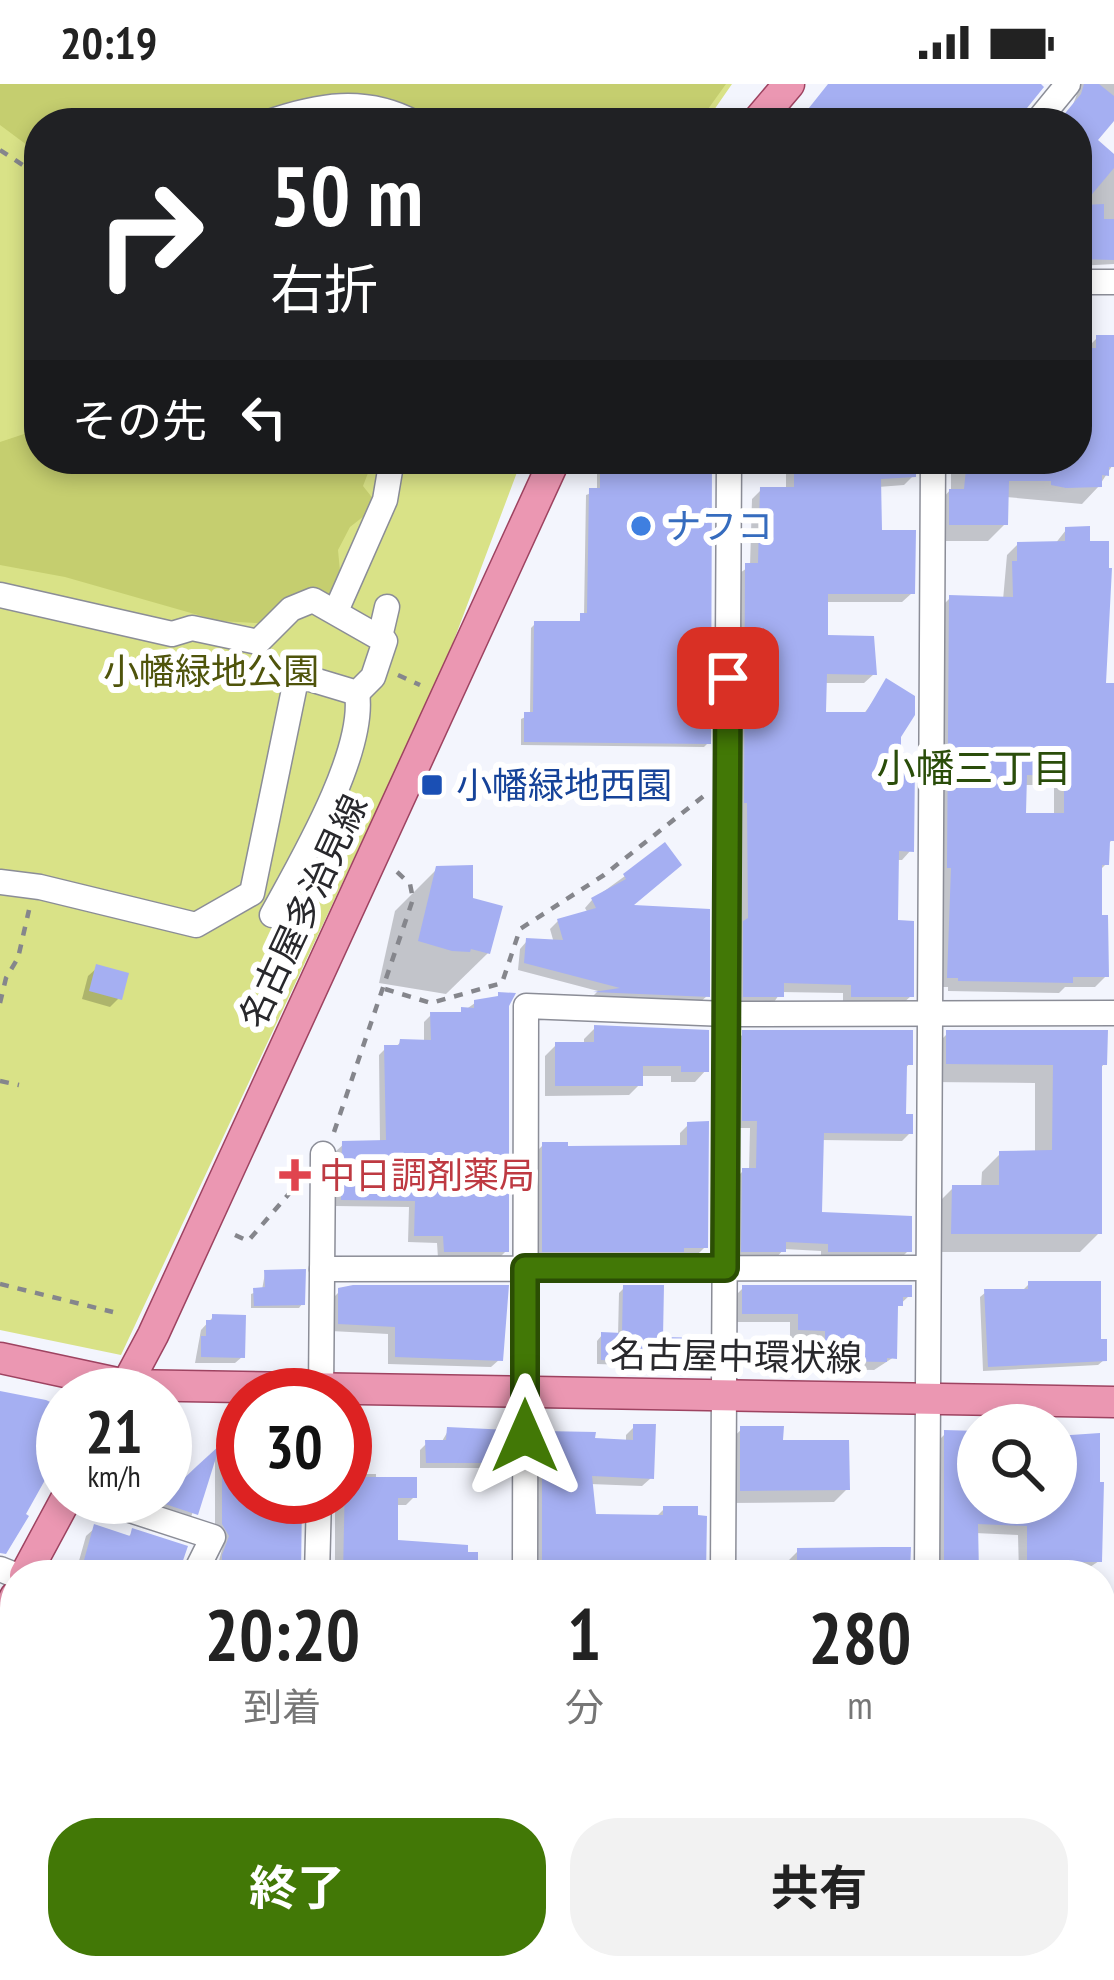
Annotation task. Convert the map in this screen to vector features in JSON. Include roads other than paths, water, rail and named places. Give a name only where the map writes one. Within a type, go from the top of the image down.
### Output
[{"type":"main road","points":[[769,108],[789,84]]},
{"type":"main road","name":"名古屋多治見線","points":[[134,1368],[548,474]]},
{"type":"main road","name":"名古屋中環状線","points":[[0,1358],[39,1368]]},
{"type":"main road","name":"名古屋中環状線","points":[[372,1392],[525,1390],[1114,1402]]},
{"type":"main road","points":[[34,1560],[53,1524]]},
{"type":"street","points":[[1048,108],[1068,84]]},
{"type":"street","points":[[318,108],[369,108]]},
{"type":"street","points":[[335,611],[385,500],[389,474]]},
{"type":"street","points":[[723,1560],[729,474]]},
{"type":"street","points":[[927,1560],[933,474]]},
{"type":"street","points":[[0,595],[172,634],[192,628],[258,642],[291,609],[313,600],[385,641],[373,677],[357,693]]},
{"type":"street","points":[[380,638],[387,607]]},
{"type":"street","points":[[0,882],[196,925],[252,893],[297,675],[357,693]]},
{"type":"street","points":[[272,915],[339,778],[360,715],[357,693]]},
{"type":"street","points":[[525,1560],[526,1006],[726,1014],[1114,1013]]},
{"type":"street","points":[[321,1368],[323,1154]]},
{"type":"street","points":[[322,1269],[926,1268]]},
{"type":"street","points":[[173,1524],[213,1537],[202,1560]]},
{"type":"street","points":[[317,1560],[318,1524]]},
{"type":"place","name":"ナフコ","points":[[641,526]]},
{"type":"place","name":"小幡緑地西園","points":[[432,785]]},
{"type":"place","name":"中日調剤薬局","points":[[295,1175]]},
{"type":"district","name":"小幡三丁目","points":[[974,768]]},
{"type":"park label","name":"小幡緑地公園","points":[[211,671]]}]
